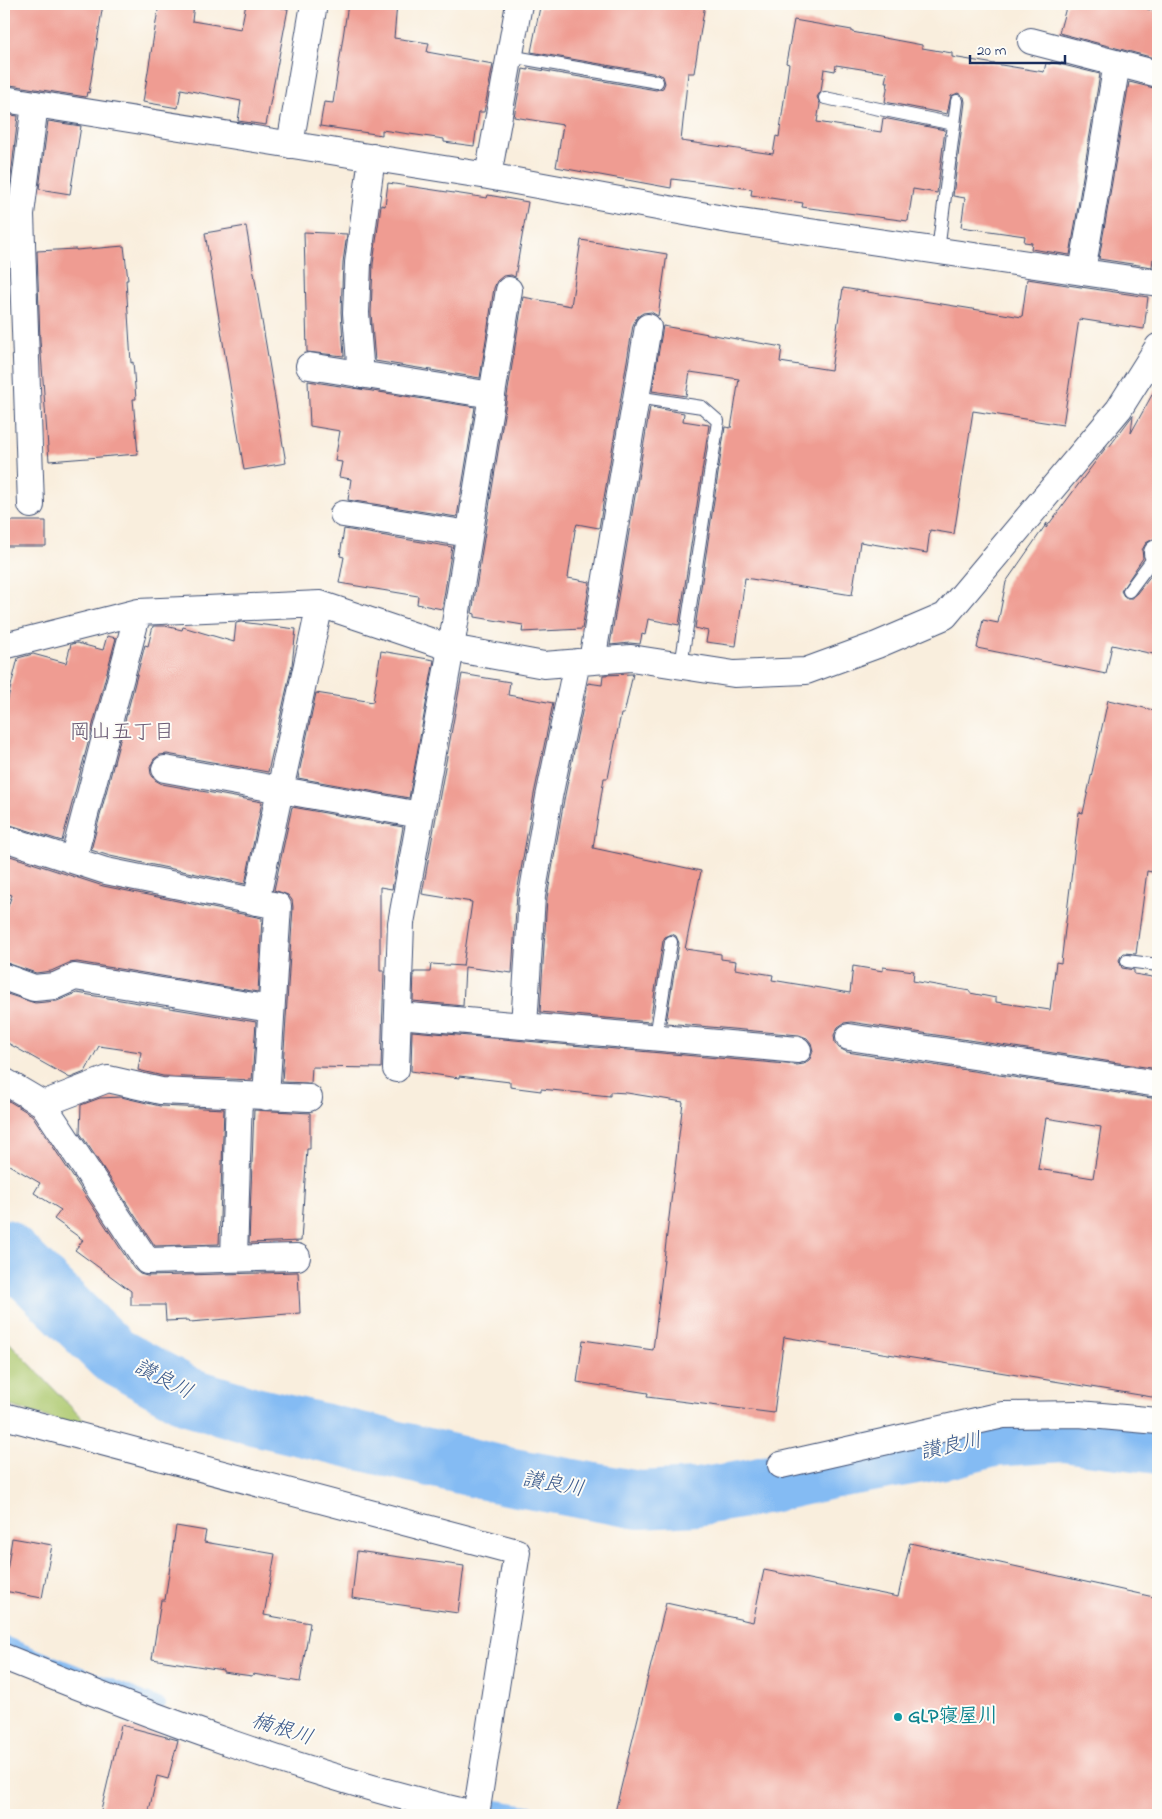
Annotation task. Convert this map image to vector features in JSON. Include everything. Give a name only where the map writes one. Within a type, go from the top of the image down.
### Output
[{"type":"street","points":[[290,145],[314,4]]},
{"type":"street","points":[[488,176],[519,4]]},
{"type":"street","points":[[1031,41],[1158,74]]},
{"type":"street","points":[[1082,272],[1117,64]]},
{"type":"street","points":[[4,99],[488,176],[734,221],[1158,283]]},
{"type":"street","points":[[31,505],[21,214],[35,104]]},
{"type":"street","points":[[361,374],[356,313],[357,273],[372,157]]},
{"type":"street","points":[[396,1069],[401,923],[451,648],[509,290]]},
{"type":"street","points":[[524,1026],[532,896],[549,797],[585,661],[648,327]]},
{"type":"street","points":[[4,646],[138,612],[320,604],[451,648],[544,665],[631,658],[734,674],[806,672],[946,616],[1119,409],[1158,347]]},
{"type":"street","points":[[309,366],[492,395]]},
{"type":"street","points":[[343,514],[469,534]]},
{"type":"street","points":[[256,902],[320,604]]},
{"type":"street","points":[[73,860],[138,612]]},
{"type":"street","points":[[165,769],[420,815]]},
{"type":"street","points":[[4,838],[106,870],[278,906],[266,1097]]},
{"type":"street","points":[[4,977],[34,988],[55,986],[75,977],[271,1010]]},
{"type":"street","points":[[398,1014],[798,1050]]},
{"type":"street","points":[[849,1037],[1158,1084]]},
{"type":"street","points":[[43,1104],[108,1079],[161,1091],[309,1098]]},
{"type":"street","points":[[4,1081],[43,1104],[146,1261],[297,1257]]},
{"type":"street","points":[[234,1258],[239,1095]]},
{"type":"street","points":[[781,1465],[1003,1415],[1079,1414],[1158,1421]]},
{"type":"street","points":[[4,1416],[517,1552],[476,1815],[354,1783],[251,1751],[4,1657]]},
{"type":"lane","points":[[509,56],[657,82]]},
{"type":"lane","points":[[825,98],[954,124]]},
{"type":"lane","points":[[938,251],[957,101]]},
{"type":"lane","points":[[636,397],[702,406],[718,421],[681,666]]},
{"type":"lane","points":[[1128,591],[1158,553]]},
{"type":"lane","points":[[656,1037],[671,942]]},
{"type":"lane","points":[[1127,961],[1158,965]]},
{"type":"green space","points":[[4,1337],[95,1432],[4,1404]]},
{"type":"building","points":[[4,4],[103,4],[89,93],[87,92],[86,97],[4,84]]},
{"type":"building","points":[[159,4],[194,4],[192,21],[241,29],[246,4],[260,4],[288,9],[266,125],[238,121],[241,101],[181,89],[178,108],[143,102]]},
{"type":"building","points":[[348,4],[397,4],[394,38],[429,43],[427,52],[493,64],[484,112],[479,112],[474,146],[444,142],[444,139],[382,130],[382,135],[320,126],[324,102],[333,103]]},
{"type":"building","points":[[546,4],[705,4],[694,73],[688,73],[681,141],[773,154],[776,136],[779,137],[789,64],[786,63],[794,20],[922,45],[922,48],[952,53],[952,57],[1044,72],[1046,63],[1050,64],[1051,62],[1100,74],[1070,255],[1031,249],[1032,243],[1024,242],[1025,236],[961,227],[965,198],[953,196],[965,102],[964,97],[958,93],[951,96],[947,114],[885,102],[888,82],[885,82],[887,73],[836,65],[835,71],[824,69],[821,91],[817,97],[820,104],[817,122],[881,132],[883,118],[945,130],[937,193],[913,189],[908,221],[802,207],[803,203],[751,195],[752,189],[672,179],[671,188],[556,167],[563,125],[514,117],[523,69],[528,70],[528,68],[656,90],[663,88],[665,83],[663,76],[658,74],[531,52],[540,7],[545,8]]},
{"type":"building","points":[[1067,4],[1148,4],[1147,9],[1158,12],[1158,59],[1059,33]]},
{"type":"building","points":[[1129,82],[1158,89],[1158,231],[1155,259],[1153,259],[1152,267],[1099,259]]},
{"type":"building","points":[[4,114],[18,116],[10,185],[4,184]]},
{"type":"building","points":[[48,121],[81,126],[70,194],[39,189]]},
{"type":"building","points":[[388,183],[487,198],[488,195],[528,202],[515,277],[511,275],[503,276],[497,281],[494,288],[480,378],[375,361],[371,313],[373,264],[381,205],[385,206]]},
{"type":"building","points":[[246,226],[286,463],[244,470],[205,233]]},
{"type":"building","points":[[304,232],[347,234],[343,262],[341,312],[344,356],[307,352]]},
{"type":"building","points":[[581,240],[667,254],[658,316],[651,312],[643,313],[637,317],[633,325],[599,528],[577,524],[575,530],[568,578],[590,582],[582,629],[522,632],[523,625],[475,617],[475,614],[472,613],[523,297],[571,306]]},
{"type":"building","points":[[124,246],[128,280],[126,280],[131,363],[133,362],[136,399],[133,399],[138,454],[49,461],[40,340],[37,251]]},
{"type":"building","points":[[1027,279],[1148,297],[1144,329],[1079,319],[1063,425],[973,411],[954,534],[930,530],[927,553],[860,542],[852,595],[745,578],[736,646],[706,642],[708,631],[695,628],[725,427],[731,428],[739,379],[690,372],[686,396],[652,391],[663,326],[782,347],[780,362],[831,370],[843,288],[1022,317]]},
{"type":"building","points":[[308,381],[475,407],[457,517],[348,500],[351,479],[339,477],[342,462],[335,461],[340,431],[310,426]]},
{"type":"building","points":[[1158,384],[1158,538],[1146,543],[1142,550],[1143,558],[1121,591],[1125,598],[1133,598],[1156,569],[1158,569],[1158,655],[1112,645],[1106,674],[977,648],[983,620],[998,623],[1006,582],[1047,523],[1046,528],[1107,446],[1109,447],[1133,415],[1131,433]]},
{"type":"building","points":[[650,407],[684,413],[683,421],[709,425],[679,625],[648,619],[645,635],[642,634],[640,644],[610,645]]},
{"type":"building","points":[[4,521],[46,521],[46,546],[4,546]]},
{"type":"building","points":[[344,529],[452,547],[442,609],[417,604],[418,596],[339,583],[344,557],[340,556]]},
{"type":"building","points":[[236,623],[296,629],[292,665],[268,772],[167,754],[160,755],[154,759],[150,767],[151,774],[155,780],[162,784],[262,802],[245,884],[110,856],[91,850],[145,645],[148,646],[153,626],[165,626],[182,630],[183,627],[234,642]]},
{"type":"building","points":[[107,636],[116,638],[62,841],[4,823],[4,714],[18,658],[33,654],[66,663],[71,644],[77,643],[103,650]]},
{"type":"building","points":[[381,651],[434,660],[409,798],[298,778],[316,693],[373,702]]},
{"type":"building","points":[[462,674],[510,682],[508,695],[553,703],[534,794],[517,893],[512,973],[465,967],[463,1006],[413,1001],[414,972],[430,972],[431,964],[463,966],[472,902],[422,894]]},
{"type":"building","points":[[633,674],[624,714],[621,714],[608,778],[604,778],[593,848],[701,871],[685,949],[721,954],[721,959],[736,961],[735,969],[773,975],[772,980],[850,993],[853,966],[883,971],[883,967],[914,971],[913,981],[970,991],[970,993],[996,998],[996,1002],[1050,1010],[1056,962],[1061,963],[1079,812],[1083,813],[1108,700],[1158,711],[1158,824],[1152,872],[1147,871],[1136,954],[1124,953],[1119,960],[1122,968],[1134,970],[1134,974],[1158,978],[1158,1069],[851,1022],[844,1023],[838,1027],[834,1035],[835,1043],[839,1048],[847,1052],[1158,1099],[1158,1398],[784,1337],[774,1413],[647,1397],[648,1393],[577,1382],[583,1340],[653,1350],[683,1102],[627,1093],[610,1092],[610,1096],[541,1089],[541,1091],[510,1087],[510,1082],[459,1076],[459,1078],[411,1071],[412,1031],[797,1065],[804,1064],[810,1059],[813,1051],[811,1043],[807,1038],[799,1035],[666,1023],[679,943],[676,936],[672,934],[665,937],[663,941],[650,1022],[540,1012],[547,898],[564,800],[588,683],[602,685],[603,675]],"holes":[[[1046,1118],[1101,1127],[1093,1178],[1038,1169]]]},
{"type":"building","points":[[292,807],[403,827],[392,889],[380,887],[380,971],[384,971],[381,1068],[312,1067],[311,1083],[282,1082],[293,907],[292,900],[288,895],[274,890]]},
{"type":"building","points":[[4,854],[103,886],[262,918],[258,992],[77,962],[69,963],[51,971],[36,973],[4,962],[4,917],[12,895],[4,892]]},
{"type":"building","points":[[4,993],[35,1003],[57,1001],[77,993],[256,1022],[252,1080],[163,1076],[138,1070],[141,1052],[99,1046],[85,1072],[70,1078],[4,1041]]},
{"type":"building","points":[[121,1097],[160,1106],[224,1109],[219,1244],[155,1246],[80,1133],[81,1105],[100,1098]]},
{"type":"building","points":[[4,1098],[32,1115],[134,1269],[140,1274],[147,1276],[298,1272],[300,1313],[190,1322],[189,1320],[166,1321],[165,1305],[131,1305],[131,1291],[75,1250],[83,1240],[54,1219],[61,1210],[34,1193],[40,1183],[4,1162]]},
{"type":"building","points":[[254,1110],[310,1113],[310,1149],[307,1149],[301,1241],[249,1243]]},
{"type":"building","points":[[176,1526],[206,1531],[204,1542],[275,1554],[264,1615],[310,1623],[300,1682],[253,1674],[252,1676],[223,1672],[223,1670],[152,1659],[161,1600],[165,1600]]},
{"type":"building","points":[[12,1538],[52,1545],[42,1598],[4,1591]]},
{"type":"building","name":"GLP寝屋川","points":[[910,1543],[1158,1598],[1158,1815],[629,1815],[615,1812],[666,1603],[753,1622],[764,1570],[898,1597]]},
{"type":"building","points":[[357,1551],[464,1566],[458,1613],[352,1598]]},
{"type":"building","points":[[121,1725],[178,1740],[168,1779],[157,1776],[148,1815],[100,1815]]},
{"type":"waterway","name":"讃良川","points":[[4,1248],[113,1355],[188,1396],[254,1416],[507,1476],[639,1500],[697,1497],[752,1488],[831,1470],[951,1449],[994,1438],[1063,1433],[1158,1445]]},
{"type":"waterway","name":"楠根川","points":[[4,1641],[161,1704]]},
{"type":"waterway","name":"楠根川","points":[[477,1802],[560,1815]]},
{"type":"place","name":"GLP寝屋川","points":[[898,1717]]},
{"type":"district","name":"岡山五丁目","points":[[122,733]]}]
